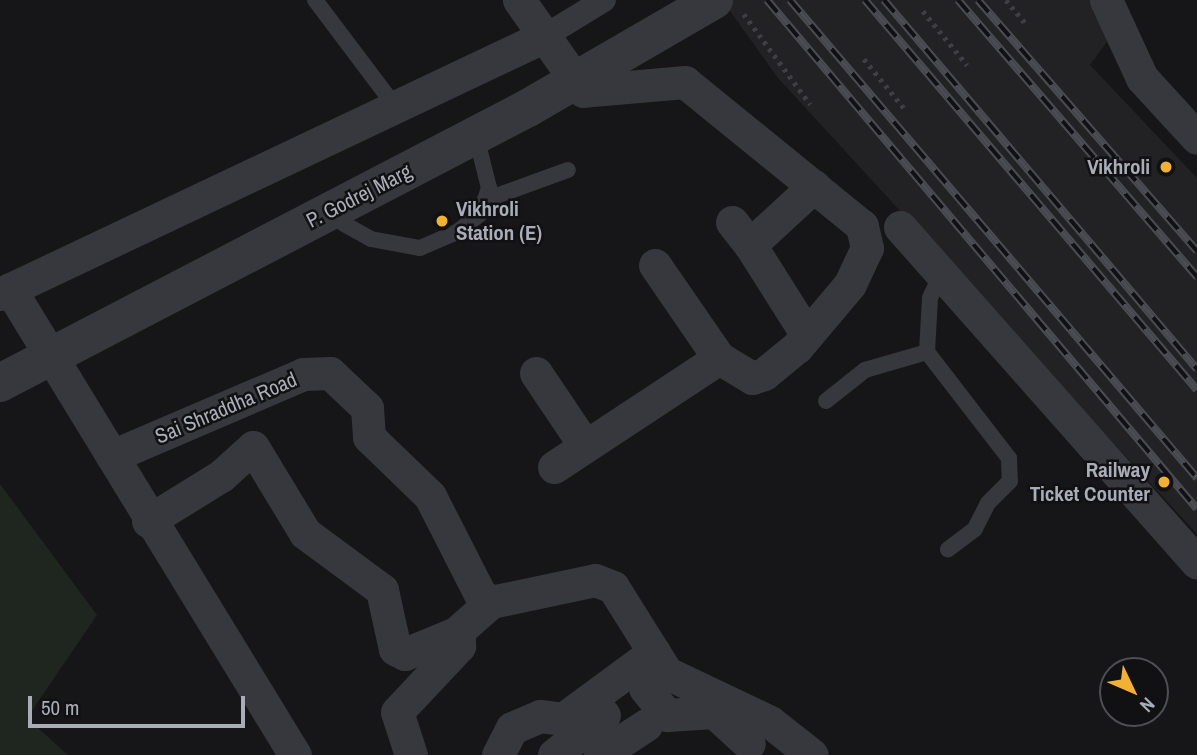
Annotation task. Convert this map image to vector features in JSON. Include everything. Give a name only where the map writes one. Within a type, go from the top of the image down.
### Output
[{"type":"street","points":[[519,0],[583,91]]},
{"type":"street","points":[[295,755],[164,508],[135,484],[118,453],[5,291],[397,108],[545,36],[604,0]]},
{"type":"street","name":"P. Godrej Marg","points":[[0,383],[528,108],[713,0]]},
{"type":"street","points":[[1119,8],[1142,78],[1197,138]]},
{"type":"street","points":[[583,91],[685,82],[862,226],[867,248],[850,284],[807,335],[752,378],[719,358],[655,265]]},
{"type":"street","points":[[0,401],[61,372],[574,104],[583,91]]},
{"type":"street","points":[[807,335],[741,234],[814,186]]},
{"type":"street","points":[[901,227],[1197,563]]},
{"type":"street","points":[[554,467],[719,358]]},
{"type":"street","name":"Sai Shraddha Road","points":[[118,453],[303,374],[330,373],[367,408],[369,437],[430,496],[480,594],[491,602]]},
{"type":"street","points":[[536,373],[585,446]]},
{"type":"street","points":[[240,402],[253,447],[305,533],[382,590],[396,649],[405,654],[459,631],[491,602],[595,580],[613,587],[655,671],[667,715],[713,712],[749,744]]},
{"type":"street","points":[[164,508],[221,476],[253,447]]},
{"type":"street","points":[[411,755],[397,712],[458,646],[459,631]]},
{"type":"street","points":[[498,755],[512,729],[540,716],[563,719],[655,671]]},
{"type":"street","points":[[554,755],[655,671]]},
{"type":"street","points":[[655,671],[770,722],[812,755]]},
{"type":"street","points":[[600,755],[646,725]]},
{"type":"lane","points":[[315,0],[397,108]]},
{"type":"lane","points":[[344,224],[371,239],[420,248],[457,232],[480,214],[489,188],[480,153]]},
{"type":"lane","points":[[485,200],[568,170]]},
{"type":"lane","points":[[941,275],[930,298],[927,352],[1009,458],[1010,481],[988,503],[975,528],[948,548]]},
{"type":"lane","points":[[826,401],[864,370],[927,352]]},
{"type":"path","points":[[1006,0],[1027,25]]},
{"type":"path","points":[[923,11],[967,65]]},
{"type":"path","points":[[756,31],[810,104]]},
{"type":"path","points":[[864,59],[904,108]]},
{"type":"shaded area","points":[[722,0],[1091,0],[1117,28],[1090,65],[1197,178],[1197,534],[778,78]]},
{"type":"shaded area","points":[[0,484],[97,615],[27,718],[68,755],[0,755]]},
{"type":"railway","points":[[767,0],[1197,509]]},
{"type":"railway","points":[[790,0],[1197,478]]},
{"type":"railway","points":[[865,0],[1197,390]]},
{"type":"railway","points":[[884,0],[1197,369]]},
{"type":"railway","points":[[958,0],[1197,277]]},
{"type":"railway","points":[[978,0],[1197,251]]},
{"type":"place","name":"Vikhroli","points":[[1166,167]]},
{"type":"place","name":"Vikhroli Station (E)","points":[[442,221]]},
{"type":"place","name":"Railway Ticket Counter","points":[[1164,482]]}]
